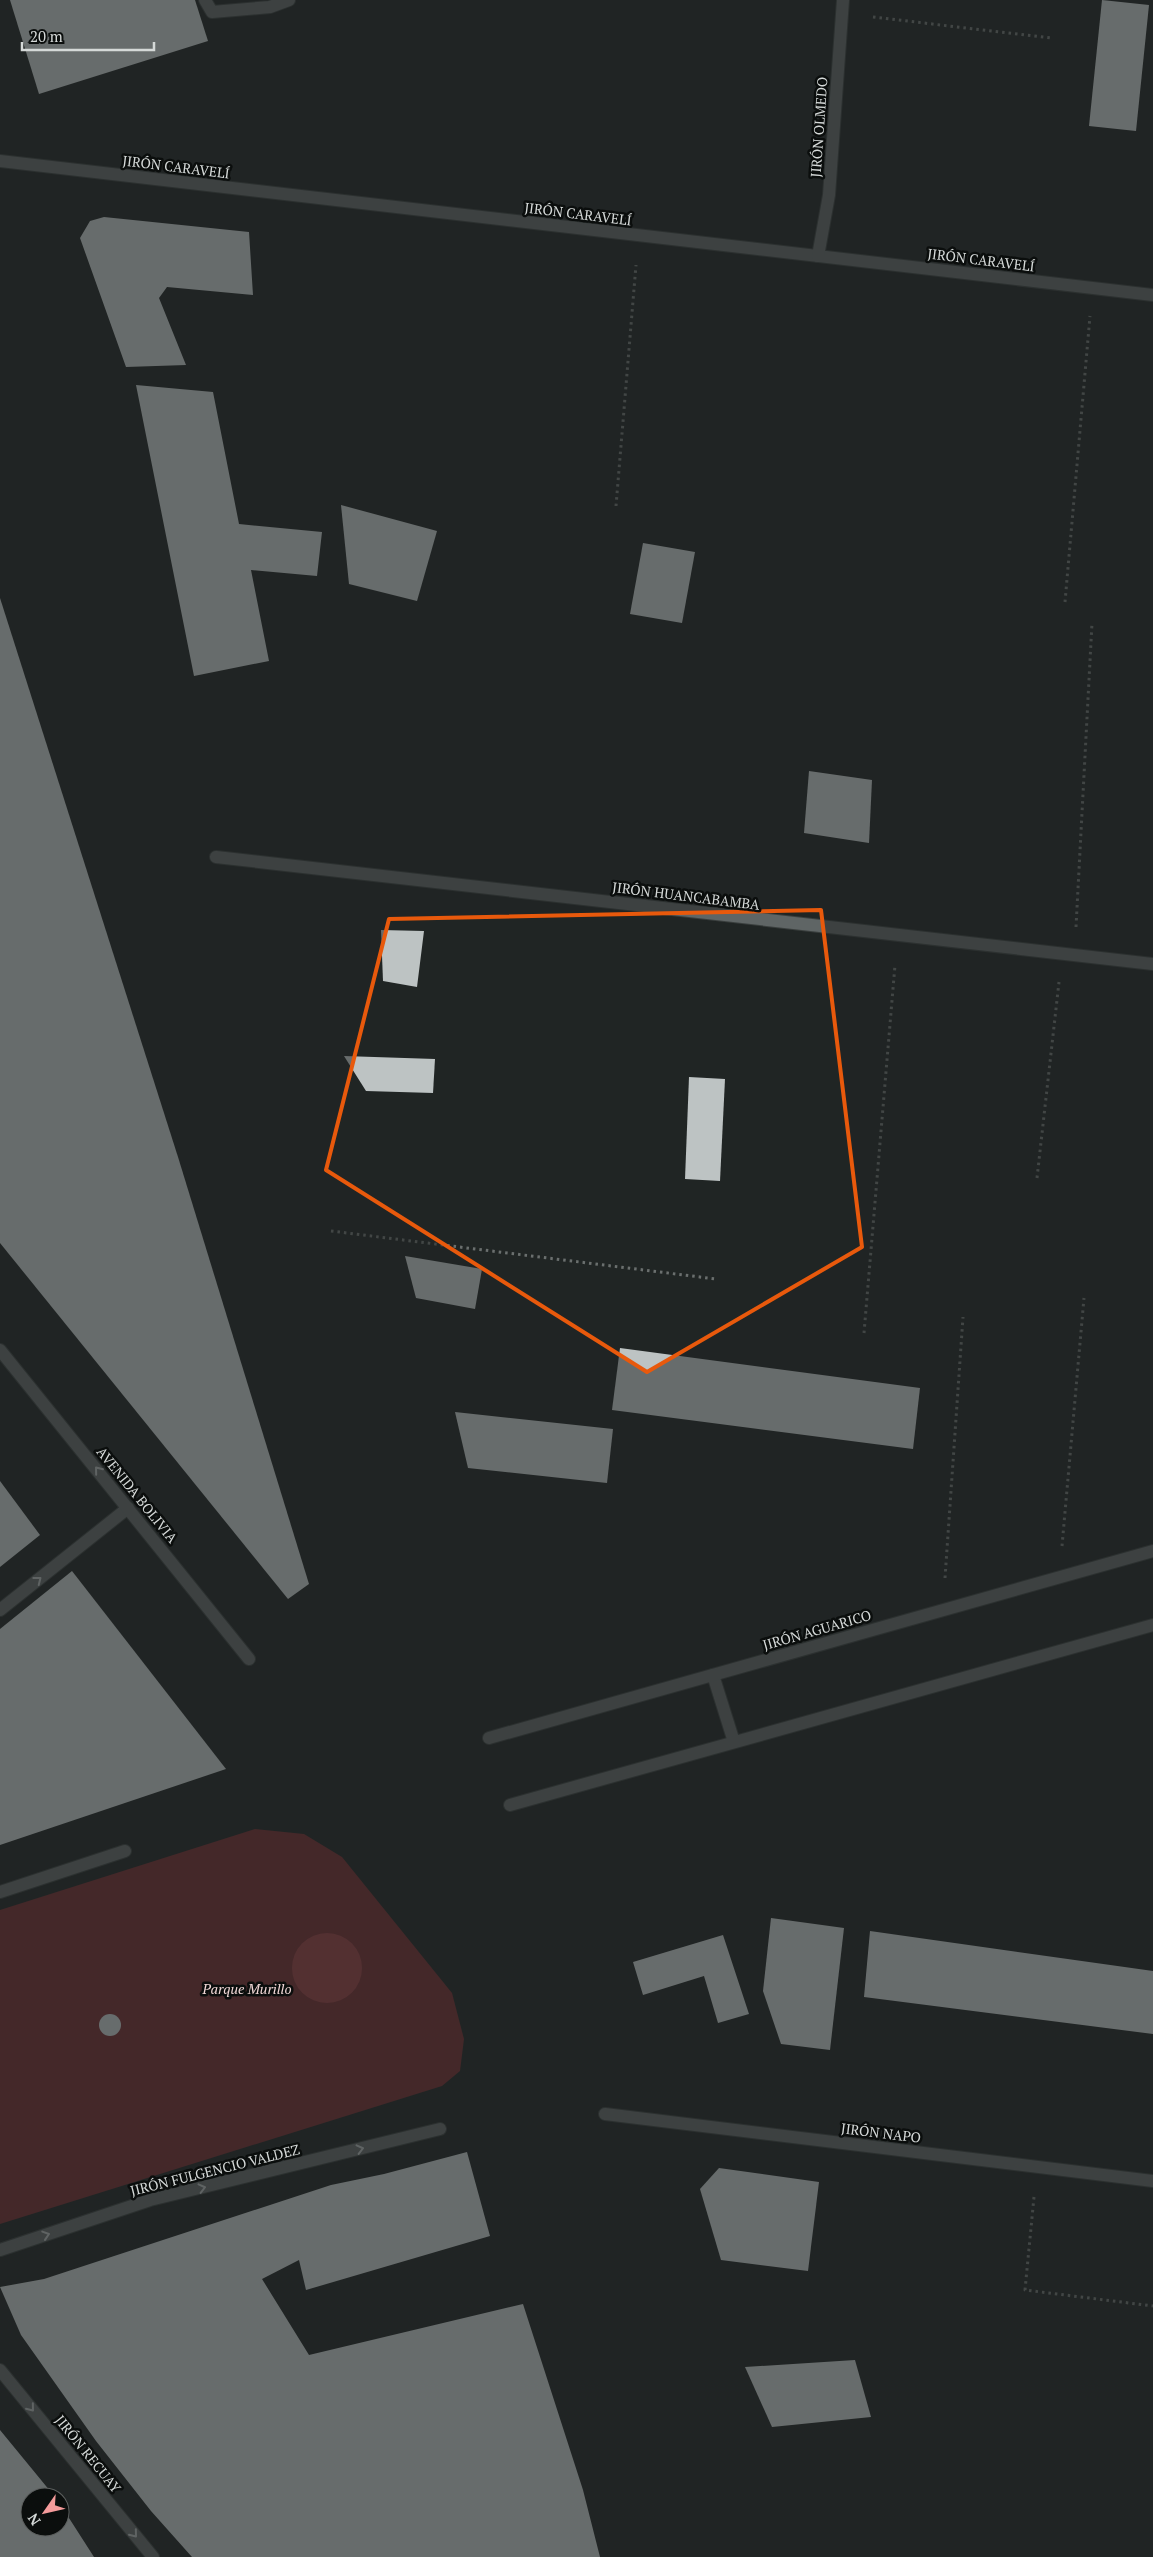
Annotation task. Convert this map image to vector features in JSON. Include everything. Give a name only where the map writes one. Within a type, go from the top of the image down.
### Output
[{"type":"street","points":[[205,0],[212,12],[270,7],[289,0]]},
{"type":"street","name":"JIRÓN OLMEDO","points":[[818,256],[829,196],[844,0]]},
{"type":"street","name":"JIRÓN CARAVELÍ","points":[[0,161],[1153,296]]},
{"type":"street","name":"JIRÓN HUANCABAMBA","points":[[216,857],[1153,964]]},
{"type":"street","name":"AVENIDA BOLIVIA","points":[[0,1350],[249,1659]]},
{"type":"street","points":[[0,1610],[128,1508]]},
{"type":"street","name":"JIRÓN AGUARICO","points":[[489,1738],[1153,1551]]},
{"type":"street","points":[[510,1805],[1153,1625]]},
{"type":"street","points":[[713,1674],[734,1742]]},
{"type":"street","points":[[0,1892],[125,1852]]},
{"type":"street","name":"JIRÓN NAPO","points":[[604,2114],[1153,2181]]},
{"type":"street","name":"JIRÓN FULGENCIO VALDEZ","points":[[0,2250],[150,2200],[440,2129]]},
{"type":"street","name":"JIRÓN RECUAY","points":[[0,2370],[153,2557]]},
{"type":"path","points":[[842,14],[1051,38]]},
{"type":"path","points":[[616,506],[639,236]]},
{"type":"path","points":[[1065,602],[1092,288]]},
{"type":"path","points":[[1037,1178],[1068,955],[1092,623]]},
{"type":"path","points":[[864,1333],[897,935]]},
{"type":"path","points":[[331,1232],[716,1279]]},
{"type":"path","points":[[1060,1577],[1084,1298]]},
{"type":"path","points":[[943,1610],[963,1317]]},
{"type":"path","points":[[1037,2167],[1025,2290],[1153,2306]]},
{"type":"highlighted area","points":[[821,910],[862,1247],[647,1372],[326,1170],[389,919]]},
{"type":"green space","name":"Parque Murillo","points":[[255,1829],[304,1834],[342,1857],[452,1993],[464,2039],[460,2071],[442,2086],[0,2224],[0,1910]]},
{"type":"shaded area","points":[[320,1933],[334,1933],[347,1939],[356,1948],[362,1961],[360,1981],[352,1993],[334,2003],[320,2003],[307,1997],[298,1988],[292,1975],[292,1961],[298,1948],[307,1939]]},
{"type":"building","points":[[10,0],[195,0],[208,41],[39,94]]},
{"type":"building","points":[[1102,0],[1149,5],[1136,131],[1089,126]]},
{"type":"building","points":[[104,217],[249,232],[253,295],[167,287],[159,298],[186,365],[126,367],[80,238],[90,221]]},
{"type":"building","points":[[136,385],[213,392],[239,524],[322,532],[317,576],[251,570],[269,661],[194,676]]},
{"type":"building","points":[[341,505],[437,531],[417,601],[349,584]]},
{"type":"building","points":[[643,543],[695,552],[682,623],[630,614]]},
{"type":"building","points":[[0,598],[178,1157],[309,1584],[288,1599],[0,1243]]},
{"type":"building","points":[[809,771],[872,780],[869,843],[804,833]]},
{"type":"building","points":[[381,930],[424,931],[417,987],[383,981]]},
{"type":"building","points":[[344,1056],[435,1059],[433,1093],[366,1091]]},
{"type":"building","points":[[689,1077],[725,1079],[720,1181],[685,1179]]},
{"type":"building","points":[[405,1256],[482,1269],[475,1309],[416,1298]]},
{"type":"building","points":[[620,1348],[920,1388],[913,1449],[612,1410]]},
{"type":"building","points":[[455,1412],[613,1429],[607,1483],[468,1468]]},
{"type":"building","points":[[0,1481],[40,1535],[0,1567]]},
{"type":"building","points":[[72,1571],[226,1769],[0,1845],[0,1629]]},
{"type":"building","points":[[771,1918],[844,1928],[830,2050],[781,2044],[763,1991]]},
{"type":"building","points":[[870,1931],[1153,1971],[1153,2034],[864,1997]]},
{"type":"building","points":[[723,1935],[749,2014],[718,2023],[704,1976],[643,1995],[633,1962]]},
{"type":"building","points":[[110,2014],[118,2017],[121,2025],[118,2033],[110,2036],[102,2033],[99,2025],[102,2017]]},
{"type":"building","points":[[467,2152],[490,2236],[306,2290],[299,2260],[262,2279],[309,2355],[523,2304],[583,2490],[600,2557],[192,2557],[151,2511],[96,2441],[21,2335],[0,2287],[44,2279],[331,2185],[384,2174]]},
{"type":"building","points":[[719,2168],[819,2182],[808,2271],[721,2260],[700,2189]]},
{"type":"building","points":[[855,2360],[871,2417],[772,2427],[745,2367]]},
{"type":"building","points":[[0,2430],[47,2487],[20,2487],[20,2537],[70,2537],[70,2520],[94,2557],[0,2557]]}]
